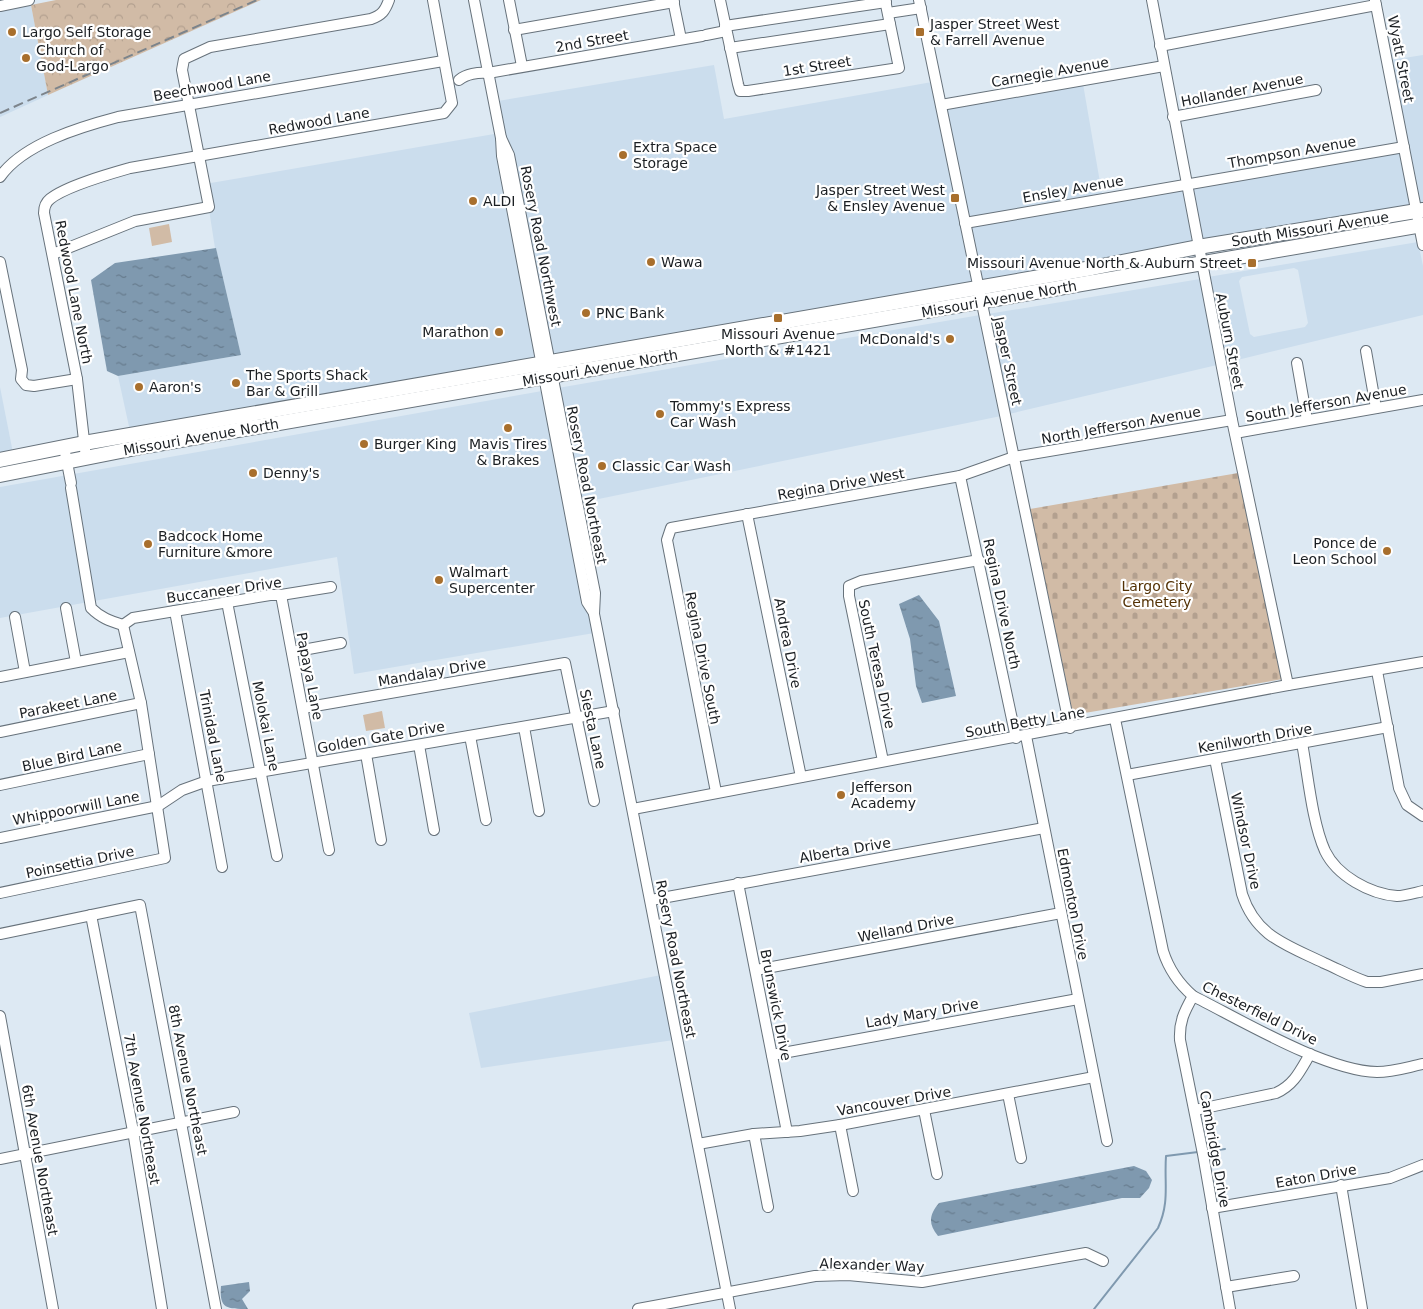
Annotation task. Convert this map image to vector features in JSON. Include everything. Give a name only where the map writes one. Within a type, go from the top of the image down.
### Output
[{"type":"main road","name":"South Missouri Avenue","points":[[1198,247],[1420,211]]},
{"type":"main road","name":"South Missouri Avenue","points":[[1200,263],[1421,225]]},
{"type":"main road","name":"Missouri Avenue North","points":[[0,460],[84,443],[1198,247]]},
{"type":"main road","name":"Missouri Avenue North","points":[[0,475],[318,417],[1200,263]]},
{"type":"main road","points":[[758,341],[771,331],[808,323],[834,312]]},
{"type":"main road","points":[[678,354],[696,346],[752,334],[763,324]]},
{"type":"main road","points":[[318,417],[324,408],[389,396],[396,388]]},
{"type":"main road","points":[[292,422],[300,414],[304,404]]},
{"type":"street","points":[[4,3],[29,0]]},
{"type":"street","points":[[53,254],[135,221],[209,207],[182,70],[184,59],[210,47],[371,19],[380,16],[389,0]]},
{"type":"street","points":[[433,0],[448,82]]},
{"type":"street","name":"Rosery Road Northwest","points":[[474,0],[501,138],[502,156],[515,226],[545,362]]},
{"type":"street","points":[[509,0],[522,66]]},
{"type":"street","points":[[720,0],[730,48],[889,19],[920,4]]},
{"type":"street","name":"Auburn Street","points":[[1152,0],[1200,263],[1288,685]]},
{"type":"street","points":[[514,30],[674,1],[681,39]]},
{"type":"street","points":[[885,1],[889,19]]},
{"type":"street","name":"2nd Street","points":[[448,82],[459,80],[465,82],[482,78],[488,73],[522,66],[704,35],[726,28],[885,1]]},
{"type":"street","points":[[1160,46],[1376,2]]},
{"type":"street","name":"Wyatt Street","points":[[1376,2],[1404,147],[1420,211],[1423,245]]},
{"type":"street","name":"Jasper Street","points":[[920,4],[1070,728]]},
{"type":"street","name":"1st Street","points":[[730,48],[740,91],[899,68],[889,19]]},
{"type":"street","name":"Beechwood Lane","points":[[0,177],[15,160],[28,151],[118,116],[443,61]]},
{"type":"street","name":"Carnegie Avenue","points":[[941,105],[1164,66]]},
{"type":"street","name":"Redwood Lane","points":[[199,156],[444,113],[452,103],[448,82]]},
{"type":"street","name":"Hollander Avenue","points":[[1173,117],[1316,90]]},
{"type":"street","name":"Rosery Road Northwest","points":[[501,138],[509,155],[532,271],[545,362]]},
{"type":"street","name":"Thompson Avenue","points":[[1185,184],[1404,147]]},
{"type":"street","name":"Redwood Lane North","points":[[86,458],[82,408],[44,213],[46,203],[50,198],[108,174],[130,168],[199,156]]},
{"type":"street","name":"Ensley Avenue","points":[[965,223],[1185,184]]},
{"type":"street","points":[[515,226],[520,233],[526,263],[532,271]]},
{"type":"street","points":[[0,262],[22,370],[22,379],[26,386],[77,379]]},
{"type":"street","points":[[1366,351],[1376,408]]},
{"type":"street","name":"Rosery Road Northeast","points":[[545,362],[595,593],[594,614],[730,1309]]},
{"type":"street","points":[[1297,363],[1307,420]]},
{"type":"street","name":"South Jefferson Avenue","points":[[1235,433],[1423,400]]},
{"type":"street","name":"North Jefferson Avenue","points":[[1014,457],[1232,420]]},
{"type":"street","points":[[64,447],[91,608],[98,616],[123,625],[140,703],[158,806]]},
{"type":"street","name":"Regina Drive West","points":[[671,528],[960,476],[1014,457]]},
{"type":"street","name":"Regina Drive North","points":[[960,476],[1021,737]]},
{"type":"street","name":"Andrea Drive","points":[[747,514],[801,777]]},
{"type":"street","name":"Regina Drive South","points":[[671,528],[667,540],[716,792]]},
{"type":"street","name":"South Teresa Drive","points":[[883,761],[848,596],[849,586],[861,580],[979,560]]},
{"type":"street","name":"Buccaneer Drive","points":[[123,625],[133,618],[270,595],[331,587]]},
{"type":"street","name":"Papaya Lane","points":[[281,595],[328,850]]},
{"type":"street","name":"Molokai Lane","points":[[227,602],[277,856]]},
{"type":"street","points":[[66,608],[76,662]]},
{"type":"street","name":"Trinidad Lane","points":[[174,611],[208,781],[222,867]]},
{"type":"street","points":[[15,617],[25,672]]},
{"type":"street","points":[[292,652],[341,643]]},
{"type":"street","points":[[0,677],[129,652]]},
{"type":"street","name":"Mandalay Drive","points":[[303,708],[565,662]]},
{"type":"street","name":"Siesta Lane","points":[[565,662],[594,801]]},
{"type":"street","name":"South Betty Lane","points":[[633,809],[883,761],[1070,728],[1288,685],[1423,662]]},
{"type":"street","points":[[1377,671],[1401,793],[1407,805],[1423,816]]},
{"type":"street","name":"Parakeet Lane","points":[[0,732],[140,703]]},
{"type":"street","name":"Golden Gate Drive","points":[[158,806],[182,790],[208,781],[614,711]]},
{"type":"street","name":"Chesterfield Drive","points":[[1115,719],[1163,951],[1174,977],[1193,996],[1310,1054],[1356,1070],[1378,1072],[1423,1064]]},
{"type":"street","points":[[524,727],[539,811]]},
{"type":"street","name":"Kenilworth Drive","points":[[1127,775],[1388,727]]},
{"type":"street","points":[[470,736],[486,820]]},
{"type":"street","name":"Edmonton Drive","points":[[1021,737],[1044,828],[1107,1141]]},
{"type":"street","points":[[1302,743],[1319,834],[1326,852],[1340,871],[1378,893],[1396,896],[1423,891]]},
{"type":"street","points":[[419,746],[434,830]]},
{"type":"street","name":"Blue Bird Lane","points":[[0,785],[149,754]]},
{"type":"street","points":[[366,754],[381,840]]},
{"type":"street","name":"Windsor Drive","points":[[1216,759],[1242,894],[1248,911],[1260,927],[1274,939],[1367,982],[1381,982],[1423,974]]},
{"type":"street","name":"Whippoorwill Lane","points":[[0,838],[158,806]]},
{"type":"street","name":"Poinsettia Drive","points":[[0,893],[165,858],[158,806]]},
{"type":"street","name":"Alberta Drive","points":[[651,900],[1044,828]]},
{"type":"street","name":"Brunswick Drive","points":[[738,883],[787,1132]]},
{"type":"street","name":"8th Avenue Northeast","points":[[91,915],[140,905],[216,1309]]},
{"type":"street","name":"Welland Drive","points":[[756,970],[1061,913]]},
{"type":"street","points":[[0,934],[91,915]]},
{"type":"street","name":"7th Avenue Northeast","points":[[91,915],[133,1131],[162,1309]]},
{"type":"street","name":"Cambridge Drive","points":[[1193,996],[1182,1015],[1180,1040],[1195,1110],[1230,1309]]},
{"type":"street","name":"Lady Mary Drive","points":[[772,1055],[1078,998]]},
{"type":"street","name":"6th Avenue Northeast","points":[[0,1016],[53,1309]]},
{"type":"street","points":[[1195,1110],[1276,1093],[1287,1088],[1296,1080],[1310,1054]]},
{"type":"street","name":"Vancouver Drive","points":[[698,1144],[754,1134],[840,1125],[1094,1078]]},
{"type":"street","points":[[1008,1094],[1021,1158]]},
{"type":"street","points":[[924,1110],[937,1174]]},
{"type":"street","points":[[0,1159],[234,1112]]},
{"type":"street","points":[[840,1125],[853,1191]]},
{"type":"street","points":[[754,1134],[768,1207]]},
{"type":"street","name":"Eaton Drive","points":[[1212,1208],[1390,1178],[1423,1165]]},
{"type":"street","points":[[1341,1185],[1362,1309]]},
{"type":"street","name":"Alexander Way","points":[[638,1309],[833,1275],[901,1282],[928,1281],[1086,1253],[1103,1261]]},
{"type":"street","points":[[1226,1287],[1294,1276]]},
{"type":"shaded area","points":[[31,5],[48,95],[0,117],[0,10]]},
{"type":"shaded area","points":[[1423,55],[1423,203],[1420,204],[1391,60]]},
{"type":"shaded area","points":[[714,65],[724,119],[932,82],[974,284],[552,357],[527,222],[498,101]]},
{"type":"shaded area","points":[[1083,84],[1102,194],[968,218],[946,110]]},
{"type":"shaded area","points":[[490,102],[497,135],[500,175],[537,360],[130,431],[118,376],[241,355],[215,248],[205,184],[494,134]]},
{"type":"shaded area","points":[[1401,151],[1412,205],[1201,243],[1190,187]]},
{"type":"shaded area","points":[[1182,188],[1193,244],[983,282],[970,226]]},
{"type":"shaded area","points":[[1418,242],[1423,266],[1423,315],[1225,363],[1208,277]],"holes":[[[1294,268],[1298,270],[1308,323],[1305,327],[1254,337],[1250,334],[1239,281],[1242,277]]]},
{"type":"shaded area","points":[[1200,279],[1217,365],[1009,414],[988,314]]},
{"type":"shaded area","points":[[980,315],[1001,416],[584,502],[593,564],[558,388]]},
{"type":"shaded area","points":[[0,387],[13,453],[0,456]]},
{"type":"shaded area","points":[[542,391],[583,603],[590,615],[594,633],[354,674],[337,557],[0,618],[0,487]]},
{"type":"shaded area","points":[[661,975],[674,1040],[481,1068],[469,1013]]},
{"type":"green space","points":[[56,0],[261,0],[48,95],[31,5]]},
{"type":"green space","points":[[169,224],[172,242],[152,246],[149,228]]},
{"type":"green space","name":"Largo City Cemetery","points":[[1238,473],[1283,679],[1073,715],[1030,509]]},
{"type":"green space","points":[[382,711],[385,728],[366,731],[363,715]]},
{"type":"water","points":[[216,248],[241,355],[118,376],[107,371],[91,280],[115,263]]},
{"type":"water","points":[[919,595],[939,621],[956,696],[922,703],[916,686],[910,639],[899,604]]},
{"type":"water","points":[[1134,1166],[1146,1171],[1152,1180],[1149,1188],[1140,1198],[1122,1198],[938,1236],[931,1223],[933,1212],[939,1203]]},
{"type":"water","points":[[249,1282],[250,1291],[242,1299],[248,1309],[230,1308],[223,1303],[221,1299],[221,1286]]},
{"type":"waterway","points":[[1211,1151],[1225,1149]]},
{"type":"waterway","points":[[1094,1309],[1158,1228],[1164,1210],[1166,1156],[1198,1152]]},
{"type":"railway","points":[[0,113],[257,0]]},
{"type":"place","name":"Largo Self Storage","points":[[12,32]]},
{"type":"place","name":"Jasper Street West & Farrell Avenue","points":[[920,32]]},
{"type":"place","name":"Church of God-Largo","points":[[26,58]]},
{"type":"place","name":"Extra Space Storage","points":[[623,155]]},
{"type":"place","name":"Jasper Street West & Ensley Avenue","points":[[955,198]]},
{"type":"place","name":"ALDI","points":[[473,201]]},
{"type":"place","name":"Wawa","points":[[651,262]]},
{"type":"place","name":"Missouri Avenue North & Auburn Street","points":[[1252,263]]},
{"type":"place","name":"PNC Bank","points":[[586,313]]},
{"type":"place","name":"Missouri Avenue North & #1421","points":[[778,318]]},
{"type":"place","name":"Marathon","points":[[499,332]]},
{"type":"place","name":"McDonald's","points":[[950,339]]},
{"type":"place","name":"The Sports Shack Bar & Grill","points":[[236,383]]},
{"type":"place","name":"Aaron's","points":[[139,387]]},
{"type":"place","name":"Tommy's Express Car Wash","points":[[660,414]]},
{"type":"place","name":"Mavis Tires & Brakes","points":[[508,428]]},
{"type":"place","name":"Burger King","points":[[364,444]]},
{"type":"place","name":"Classic Car Wash","points":[[602,466]]},
{"type":"place","name":"Denny's","points":[[253,473]]},
{"type":"place","name":"Badcock Home Furniture &more","points":[[148,544]]},
{"type":"place","name":"Ponce de Leon School","points":[[1387,551]]},
{"type":"place","name":"Walmart Supercenter","points":[[439,580]]},
{"type":"place","name":"Jefferson Academy","points":[[841,795]]}]
